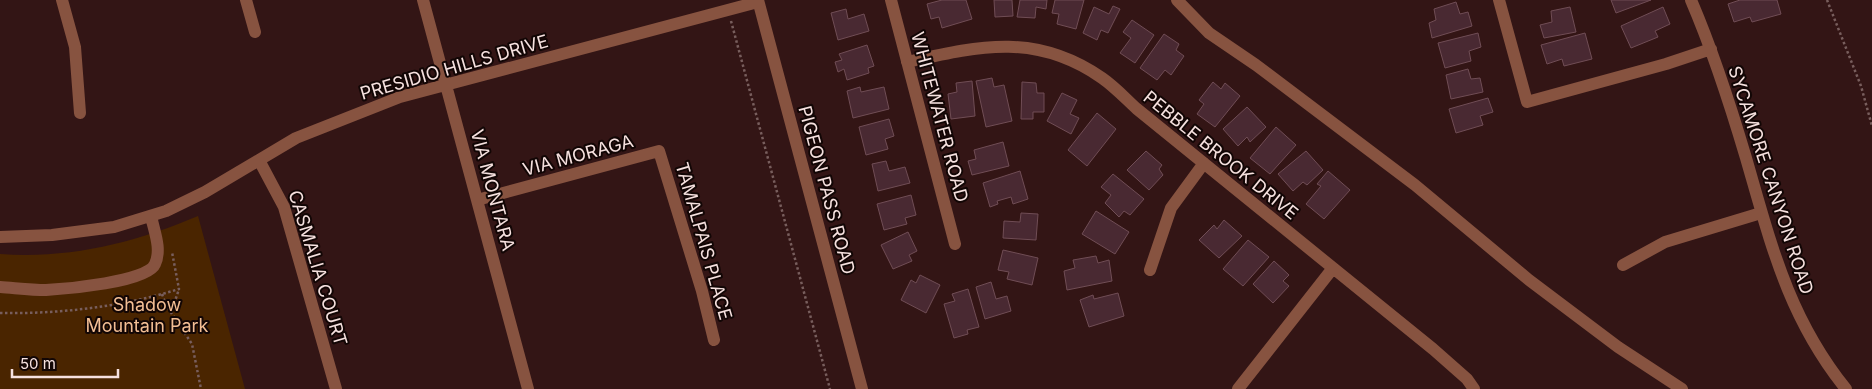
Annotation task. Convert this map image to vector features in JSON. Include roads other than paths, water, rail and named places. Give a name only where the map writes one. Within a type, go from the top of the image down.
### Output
[{"type":"street","points":[[62,0],[75,47],[80,113]]},
{"type":"street","points":[[246,0],[255,32]]},
{"type":"street","name":"VIA MONTARA","points":[[423,0],[528,389]]},
{"type":"street","name":"WHITEWATER ROAD","points":[[890,0],[955,244]]},
{"type":"street","points":[[1178,0],[1209,33],[1256,65],[1415,185],[1551,297],[1618,347],[1682,389]]},
{"type":"street","points":[[1499,0],[1527,102],[1666,64],[1711,49]]},
{"type":"street","name":"SYCAMORE CANYON ROAD","points":[[1691,0],[1711,49],[1777,263],[1800,321],[1846,389]]},
{"type":"street","name":"PRESIDIO HILLS DRIVE","points":[[0,237],[52,235],[114,227],[151,216],[205,192],[296,138],[400,97],[758,1]]},
{"type":"street","name":"PIGEON PASS ROAD","points":[[758,1],[862,389]]},
{"type":"street","name":"PEBBLE BROOK DRIVE","points":[[907,62],[964,49],[1004,45],[1037,50],[1072,60],[1103,79],[1433,349],[1467,379],[1474,389]]},
{"type":"street","name":"VIA MORAGA","points":[[477,200],[659,151]]},
{"type":"street","name":"TAMALPAIS PLACE","points":[[659,151],[702,291],[714,340]]},
{"type":"street","name":"CASMALIA COURT","points":[[259,160],[277,191],[286,214],[336,389]]},
{"type":"street","points":[[1150,270],[1171,208],[1204,163]]},
{"type":"street","points":[[1623,265],[1665,242],[1761,213]]},
{"type":"street","points":[[0,286],[45,290],[109,283],[149,271],[155,265],[158,246],[151,216]]},
{"type":"street","points":[[1238,389],[1333,268]]},
{"type":"park label","name":"Shadow Mountain Park","points":[[147,314]]}]
